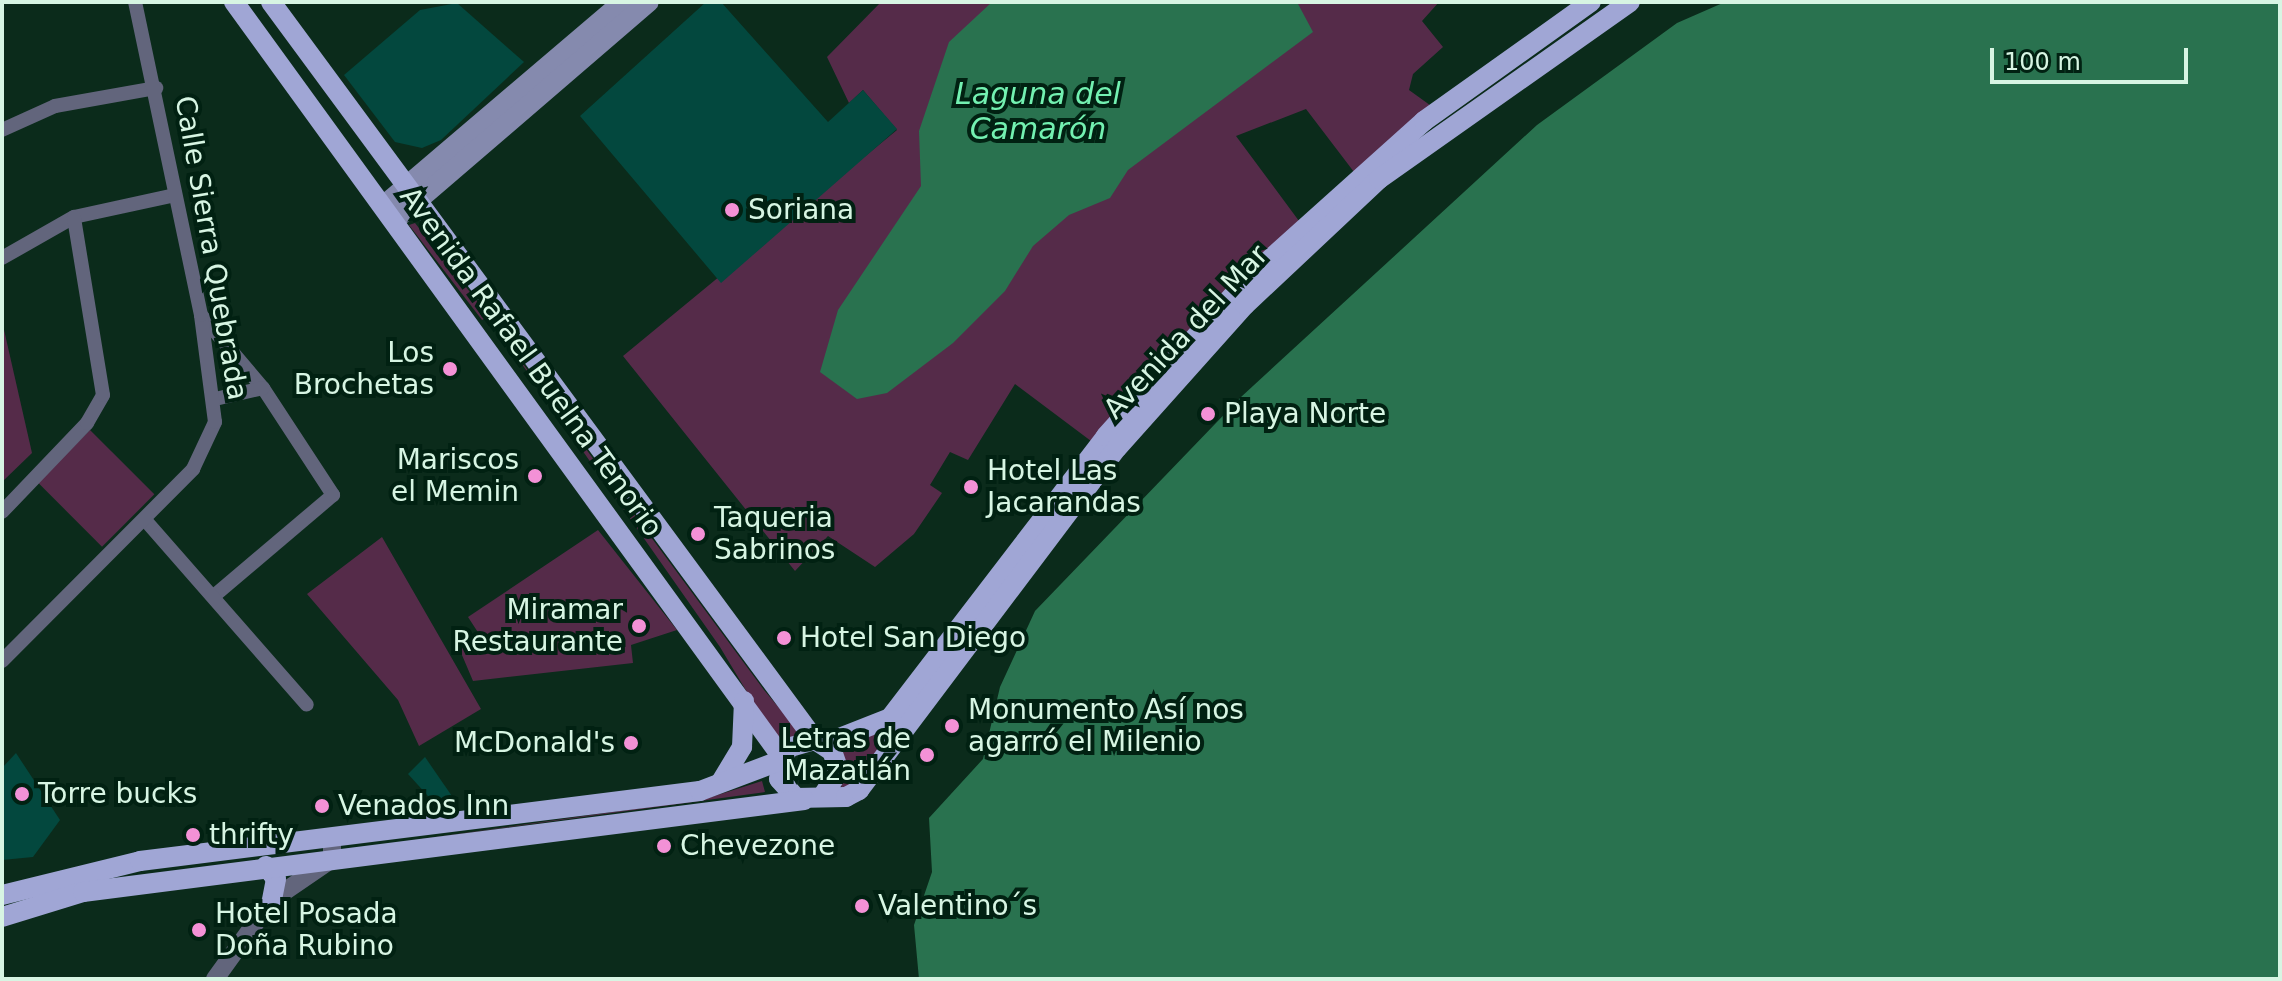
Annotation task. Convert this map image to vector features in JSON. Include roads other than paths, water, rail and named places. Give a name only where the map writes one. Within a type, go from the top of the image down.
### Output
[{"type":"main road","name":"Avenida Rafael Buelna Tenorio","points":[[234,2],[743,697],[780,759]]},
{"type":"main road","name":"Avenida Rafael Buelna Tenorio","points":[[271,2],[820,742]]},
{"type":"main road","points":[[412,194],[623,2]]},
{"type":"main road","points":[[388,214],[649,2]]},
{"type":"main road","name":"Avenida del Mar","points":[[820,742],[885,722],[909,698],[1106,436],[1248,279],[1424,121],[1591,2]]},
{"type":"main road","name":"Avenida del Mar","points":[[2,917],[83,892],[266,866],[851,795],[888,756],[1117,448],[1287,264],[1379,179],[1630,2]]},
{"type":"main road","points":[[718,785],[742,747],[743,697]]},
{"type":"main road","points":[[2,895],[140,861],[718,785],[780,759],[795,742],[820,742],[839,771],[813,798],[783,787],[780,759]]},
{"type":"main road","points":[[266,866],[276,879],[272,900]]},
{"type":"street","name":"Calle Sierra Quebrada","points":[[2,661],[146,521],[209,446],[215,399],[201,315],[156,88],[135,2]]},
{"type":"street","points":[[2,130],[55,106],[156,88]]},
{"type":"street","points":[[2,258],[74,217],[175,195]]},
{"type":"street","points":[[2,512],[87,423],[103,395],[74,217]]},
{"type":"street","points":[[201,315],[263,388],[333,495],[214,596]]},
{"type":"street","points":[[215,399],[263,388]]},
{"type":"street","points":[[146,521],[307,705]]},
{"type":"street","points":[[215,979],[272,900],[332,859],[332,838]]},
{"type":"water","name":"Laguna del Camarón","points":[[992,2],[1297,2],[1313,32],[1128,170],[1110,198],[1069,215],[1033,246],[1005,291],[953,343],[887,393],[857,399],[820,372],[838,310],[921,186],[919,131],[949,42]]},
{"type":"water","points":[[1725,2],[2280,2],[2280,979],[919,979],[914,925],[932,872],[929,818],[983,759],[1000,687],[1035,611],[1241,397],[1537,125],[1677,23]]},
{"type":"place","name":"Soriana","points":[[732,210]]},
{"type":"place","name":"Los Brochetas","points":[[450,369]]},
{"type":"place","name":"Playa Norte","points":[[1208,414]]},
{"type":"place","name":"Mariscos el Memin","points":[[535,476]]},
{"type":"place","name":"Hotel Las Jacarandas","points":[[971,487]]},
{"type":"place","name":"Taqueria Sabrinos","points":[[698,534]]},
{"type":"place","name":"Miramar Restaurante","points":[[639,626]]},
{"type":"place","name":"Hotel San Diego","points":[[784,638]]},
{"type":"place","name":"Monumento Así nos agarró el Milenio","points":[[952,726]]},
{"type":"place","name":"McDonald's","points":[[631,743]]},
{"type":"place","name":"Letras de Mazatlán","points":[[927,755]]},
{"type":"place","name":"Torre bucks","points":[[22,794]]},
{"type":"place","name":"Venados Inn","points":[[322,806]]},
{"type":"place","name":"thrifty","points":[[193,835]]},
{"type":"place","name":"Chevezone","points":[[664,846]]},
{"type":"place","name":"Valentino´s","points":[[862,906]]},
{"type":"place","name":"Hotel Posada Doña Rubino","points":[[199,930]]}]
